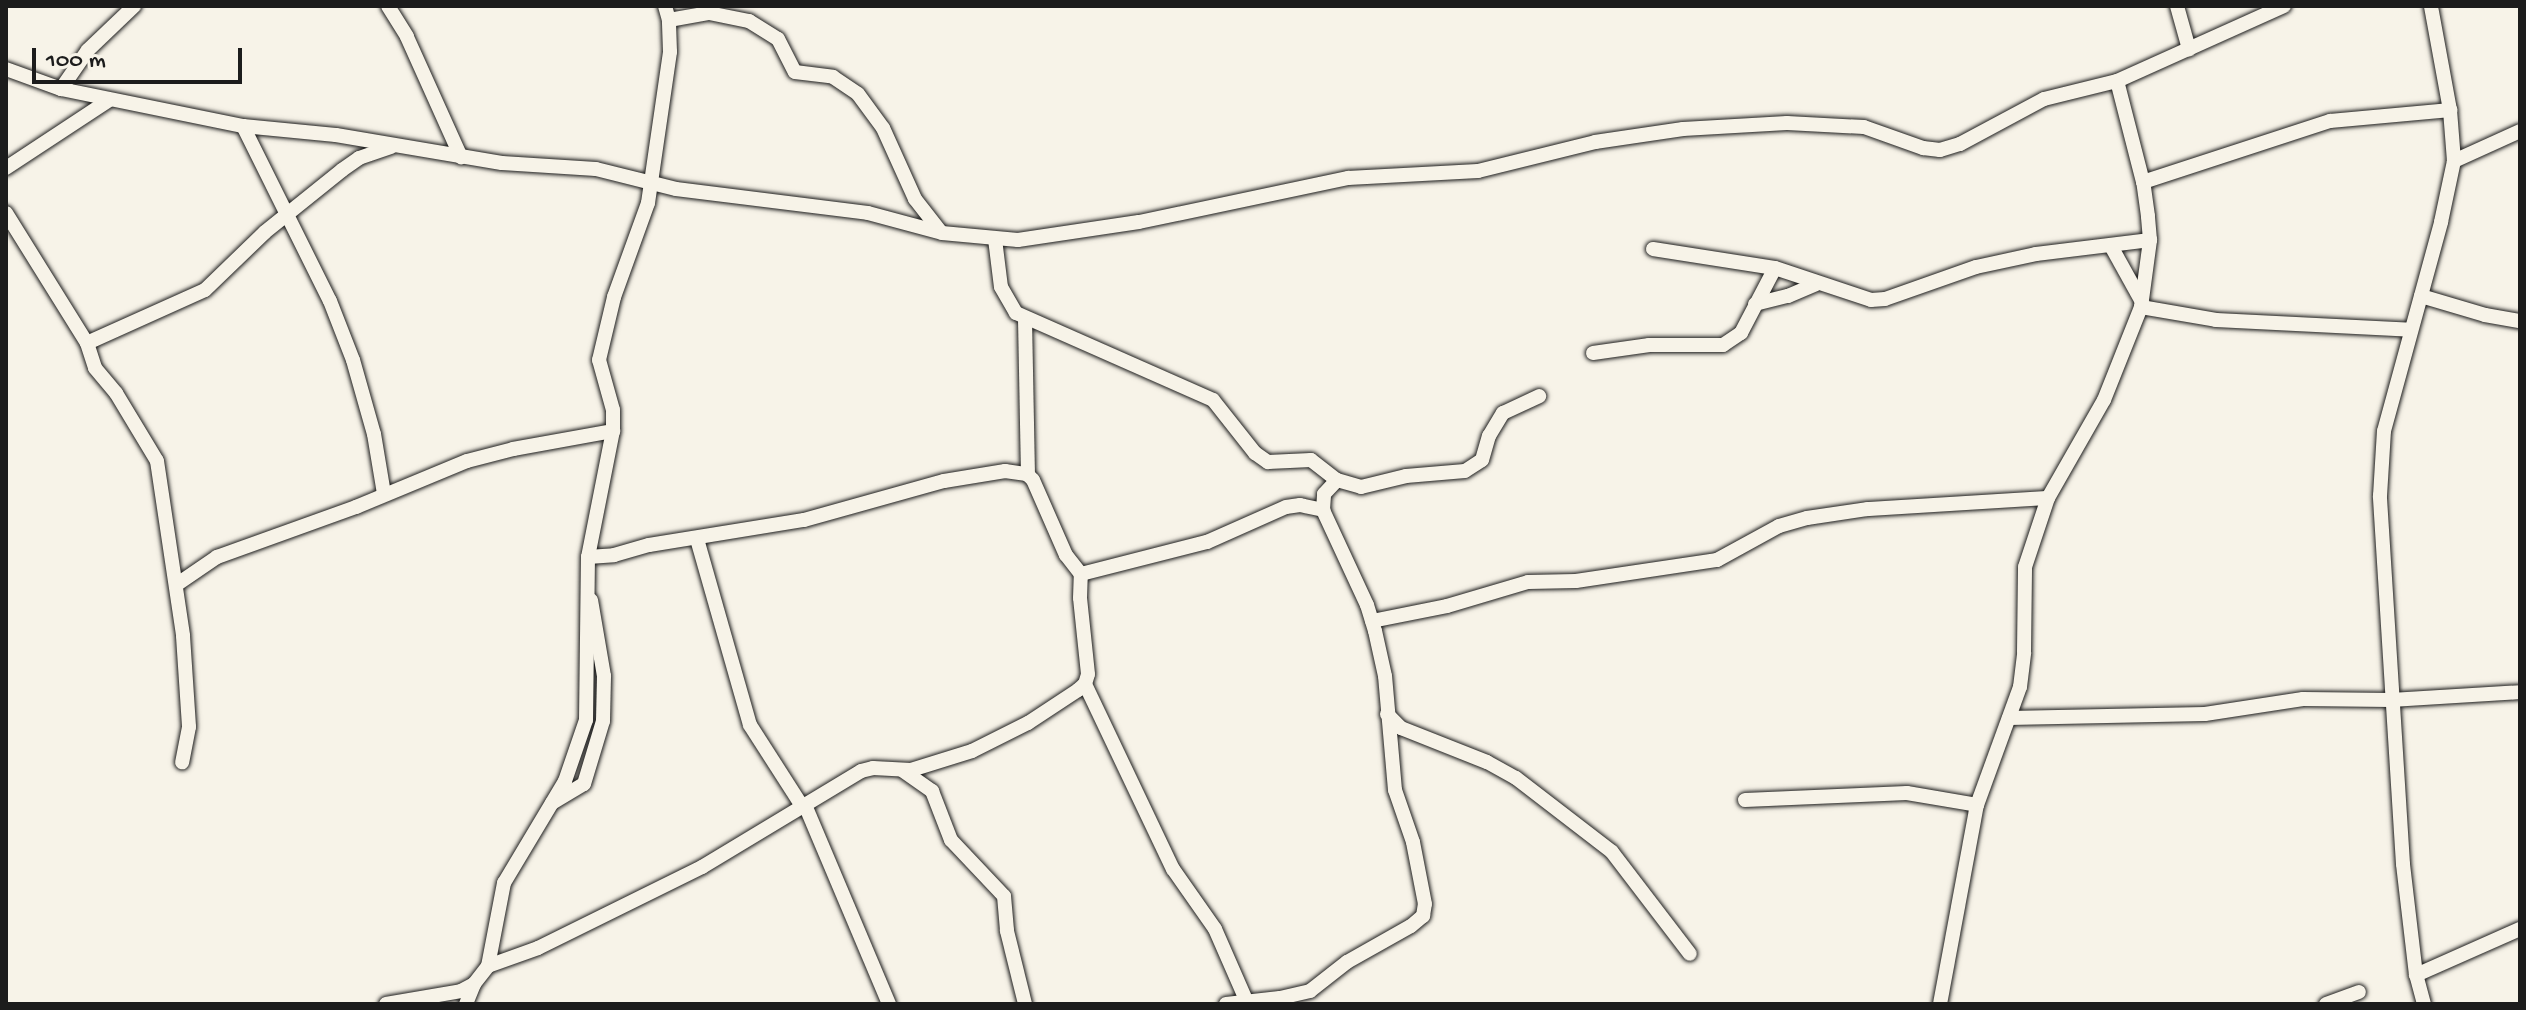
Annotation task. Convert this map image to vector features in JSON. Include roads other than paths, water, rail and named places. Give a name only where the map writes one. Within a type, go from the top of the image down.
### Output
[{"type":"street","points":[[61,89],[88,50],[134,6]]},
{"type":"street","points":[[388,6],[414,50],[461,157]]},
{"type":"street","points":[[2177,6],[2189,49]]},
{"type":"street","points":[[6,69],[61,89],[243,126],[336,135],[461,157],[596,169],[651,184],[868,213],[942,233],[1018,240],[1139,222],[1348,178],[1478,171],[1595,142],[1683,129],[1787,123],[1864,127],[1923,148],[1940,150],[1960,144],[2044,99],[2117,81],[2284,6]]},
{"type":"street","points":[[2424,1004],[2416,975],[2403,864],[2391,700],[2380,463],[2384,431],[2454,161],[2450,110],[2431,6]]},
{"type":"street","points":[[466,1004],[474,984],[488,966],[497,903],[504,883],[565,781],[586,720],[588,557],[613,431],[613,410],[601,373],[600,352],[614,297],[643,218],[651,184],[670,52],[667,13],[709,13],[749,21],[778,39],[795,72],[833,77],[858,94],[883,128],[915,199],[942,233]]},
{"type":"street","points":[[1940,1004],[1977,805],[2020,687],[2024,652],[2025,567],[2048,498],[2104,400],[2142,305],[2150,240],[2143,182],[2117,81]]},
{"type":"street","points":[[6,168],[109,100]]},
{"type":"street","points":[[2143,182],[2330,121],[2450,110]]},
{"type":"street","points":[[243,126],[330,301],[360,379],[384,494]]},
{"type":"street","points":[[2454,161],[2520,131]]},
{"type":"street","points":[[87,343],[159,308],[194,297],[288,212],[359,158],[391,147]]},
{"type":"street","points":[[6,213],[87,343],[95,368],[116,393],[157,461],[162,512],[176,585],[189,727],[182,762]]},
{"type":"street","points":[[995,239],[1001,287],[1007,303],[1025,319],[1070,335],[1213,400],[1255,453],[1268,462],[1311,460],[1337,480],[1361,487],[1406,476],[1473,469],[1482,460],[1489,436],[1503,413],[1539,396]]},
{"type":"street","points":[[1653,249],[1775,268],[1857,298],[1885,299],[1976,267],[2066,248],[2150,240]]},
{"type":"street","points":[[2111,246],[2142,305]]},
{"type":"street","points":[[1593,353],[1649,345],[1723,345],[1741,333],[1775,268]]},
{"type":"street","points":[[1755,304],[1788,296],[1816,284]]},
{"type":"street","points":[[2421,296],[2485,315],[2520,321]]},
{"type":"street","points":[[2142,305],[2216,320],[2411,330]]},
{"type":"street","points":[[1025,319],[1028,475],[1066,555],[1081,574],[1085,684],[1173,869],[1215,929],[1246,1000]]},
{"type":"street","points":[[176,585],[217,557],[467,461],[513,449],[613,431]]},
{"type":"street","points":[[588,557],[804,520],[944,481],[1005,471],[1028,475]]},
{"type":"street","points":[[1226,1004],[1310,991],[1347,962],[1423,916],[1425,904],[1413,842],[1395,790],[1385,676],[1372,621],[1323,510],[1324,494],[1337,480]]},
{"type":"street","points":[[1372,621],[1447,606],[1528,582],[1576,581],[1717,560],[1779,526],[1807,518],[1868,509],[2048,498]]},
{"type":"street","points":[[1081,574],[1207,542],[1286,507],[1300,505],[1323,510]]},
{"type":"street","points":[[697,539],[750,725],[803,805],[889,1004]]},
{"type":"street","points":[[488,966],[538,948],[673,882],[767,830],[867,768],[902,770],[992,742],[1085,684]]},
{"type":"street","points":[[2009,718],[2205,714],[2323,698],[2391,700],[2520,692]]},
{"type":"street","points":[[1387,714],[1401,728],[1487,762],[1516,778],[1612,852],[1629,869],[1659,916],[1690,954]]},
{"type":"street","points":[[902,770],[932,791],[951,840],[1004,896],[1007,931],[1025,1004]]},
{"type":"street","points":[[1745,800],[1907,793],[1977,805]]},
{"type":"street","points":[[2416,975],[2520,929]]},
{"type":"street","points":[[386,1004],[461,991],[474,984]]},
{"type":"street","points":[[2326,1004],[2359,992]]}]
